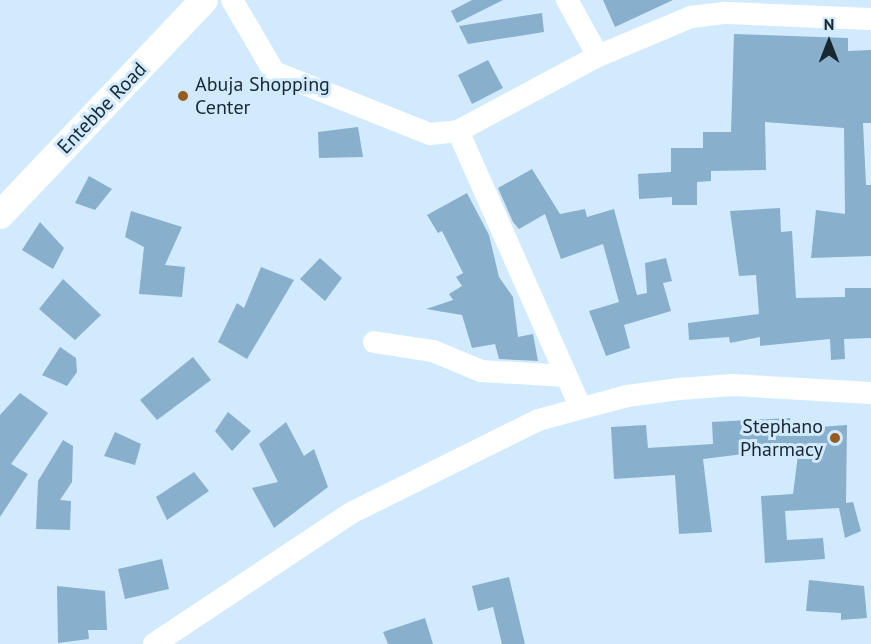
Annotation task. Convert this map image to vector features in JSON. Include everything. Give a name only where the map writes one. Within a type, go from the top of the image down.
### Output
[{"type":"main road","name":"Entebbe Road","points":[[0,215],[204,0]]},
{"type":"street","points":[[232,0],[274,72],[413,130],[458,131],[598,56],[708,13],[871,19]]},
{"type":"street","points":[[567,0],[598,56]]},
{"type":"street","points":[[458,131],[581,408]]},
{"type":"street","points":[[374,342],[433,351],[482,371],[567,376]]},
{"type":"street","points":[[154,644],[351,513],[528,424],[627,396],[733,385],[871,393]]},
{"type":"building","points":[[472,0],[503,0],[457,23],[451,11]]},
{"type":"building","points":[[603,0],[673,0],[615,27]]},
{"type":"building","points":[[542,13],[544,32],[468,44],[459,26]]},
{"type":"building","points":[[734,34],[848,38],[848,51],[871,50],[871,123],[863,123],[866,185],[871,185],[871,256],[811,258],[816,210],[845,214],[844,128],[765,122],[766,170],[711,171],[711,181],[697,182],[697,205],[672,205],[672,197],[639,199],[638,174],[671,172],[671,148],[703,148],[703,132],[731,132]]},
{"type":"building","points":[[488,60],[503,88],[472,104],[458,75]]},
{"type":"building","points":[[358,127],[363,157],[319,158],[318,132]]},
{"type":"building","points":[[532,169],[560,214],[585,209],[587,217],[614,209],[637,295],[647,293],[645,263],[666,258],[672,281],[663,283],[671,311],[624,325],[630,348],[606,356],[589,311],[619,302],[603,244],[561,259],[545,214],[519,229],[513,222],[498,188]]},
{"type":"building","points":[[89,176],[112,189],[95,210],[75,203]]},
{"type":"building","points":[[467,193],[489,235],[499,277],[513,297],[518,337],[533,334],[538,361],[499,359],[495,344],[472,348],[462,315],[426,309],[453,300],[449,294],[462,286],[456,277],[463,273],[442,231],[438,233],[427,215]]},
{"type":"building","points":[[780,208],[781,232],[792,231],[796,298],[845,297],[845,288],[871,288],[871,338],[844,339],[845,359],[831,360],[830,339],[760,346],[760,337],[730,343],[729,337],[689,340],[688,323],[759,314],[756,275],[739,276],[730,211]]},
{"type":"building","points":[[131,211],[182,227],[165,265],[185,267],[182,297],[139,294],[144,247],[125,237]]},
{"type":"building","points":[[40,222],[64,248],[53,269],[22,250]]},
{"type":"building","points":[[320,258],[342,278],[325,301],[300,279]]},
{"type":"building","points":[[261,267],[294,280],[247,359],[218,342],[237,303],[244,308]]},
{"type":"building","points":[[63,279],[101,315],[75,340],[39,309]]},
{"type":"building","points":[[60,347],[76,358],[77,372],[67,386],[42,375]]},
{"type":"building","points":[[193,357],[211,380],[157,420],[140,400]]},
{"type":"building","points":[[20,393],[48,413],[11,464],[28,474],[0,517],[0,415]]},
{"type":"building","points":[[228,412],[251,431],[232,451],[215,431]]},
{"type":"building","points":[[790,418],[791,429],[847,425],[846,503],[853,502],[861,531],[845,538],[839,508],[785,511],[787,540],[823,538],[825,559],[765,563],[761,496],[793,494],[799,447],[703,459],[712,532],[679,534],[675,475],[614,479],[611,427],[646,425],[648,448],[713,444],[712,422]]},
{"type":"building","points":[[286,422],[304,456],[314,449],[328,487],[274,528],[252,488],[278,482],[259,444]]},
{"type":"building","points":[[115,432],[141,444],[135,465],[104,456]]},
{"type":"building","points":[[63,440],[73,446],[72,482],[60,500],[71,501],[70,530],[36,529],[38,481]]},
{"type":"building","points":[[194,472],[209,491],[167,520],[156,497]]},
{"type":"building","points":[[162,559],[169,589],[125,599],[118,569]]},
{"type":"building","points":[[509,577],[525,644],[502,644],[493,607],[478,611],[472,586]]},
{"type":"building","points":[[809,580],[864,586],[867,618],[841,620],[841,613],[806,611]]},
{"type":"building","points":[[57,586],[105,591],[107,630],[88,630],[89,639],[58,643]]},
{"type":"building","points":[[425,618],[433,644],[388,644],[383,632]]},
{"type":"place","name":"Abuja Shopping Center","points":[[183,96]]},
{"type":"place","name":"Stephano Pharmacy","points":[[835,438]]}]
